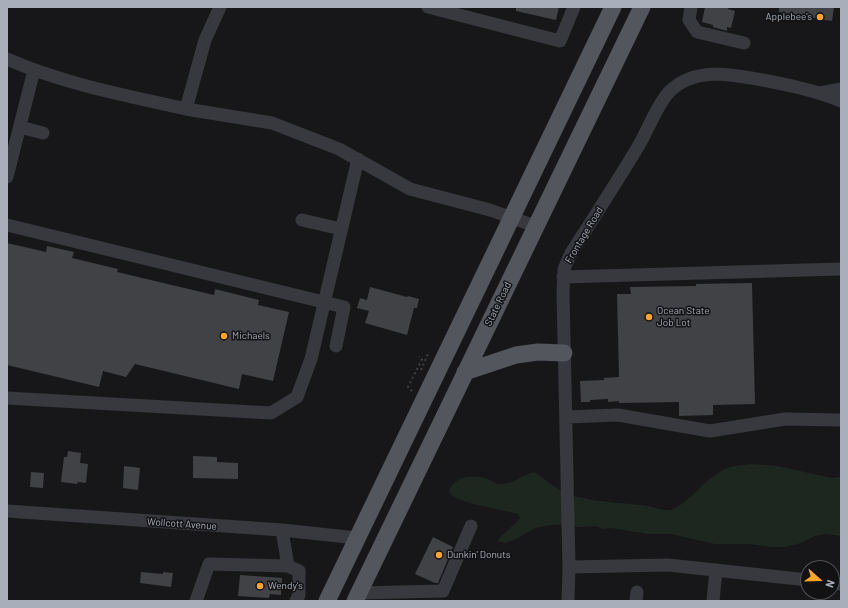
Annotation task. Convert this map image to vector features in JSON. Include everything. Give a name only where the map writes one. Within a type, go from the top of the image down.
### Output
[{"type":"main road","points":[[327,601],[613,7]]},
{"type":"main road","name":"State Road","points":[[356,597],[642,7]]},
{"type":"main road","points":[[465,372],[516,355],[538,352],[564,353]]},
{"type":"street","points":[[186,109],[205,40],[220,7]]},
{"type":"street","points":[[428,7],[560,41],[574,7]]},
{"type":"street","points":[[691,7],[689,20],[697,32],[744,43]]},
{"type":"street","points":[[7,59],[34,70],[97,89],[186,109],[272,123],[339,149],[410,189],[511,217],[535,226]]},
{"type":"street","points":[[7,177],[34,70]]},
{"type":"street","name":"Frontage Road","points":[[568,601],[569,567],[563,277],[567,261],[571,253],[636,150],[663,100],[676,86],[702,75],[724,74],[798,87],[841,100]]},
{"type":"street","points":[[820,93],[841,89]]},
{"type":"street","points":[[20,127],[42,133]]},
{"type":"street","points":[[7,398],[271,413],[297,397],[311,359],[358,160]]},
{"type":"street","points":[[302,220],[341,229]]},
{"type":"street","points":[[7,225],[344,307],[336,346]]},
{"type":"street","points":[[563,277],[841,269]]},
{"type":"street","points":[[566,417],[618,415],[710,431],[785,419],[841,420]]},
{"type":"street","name":"Wollcott Avenue","points":[[7,511],[282,530],[357,538]]},
{"type":"street","points":[[356,597],[443,590],[471,526]]},
{"type":"street","points":[[282,530],[288,566]]},
{"type":"street","points":[[196,601],[209,564],[288,566],[299,571],[299,595],[296,601]]},
{"type":"street","points":[[569,567],[668,565],[800,579]]},
{"type":"street","points":[[713,601],[716,570]]},
{"type":"path","points":[[419,374],[428,354],[432,356]]},
{"type":"path","points":[[414,388],[413,391],[408,387],[422,359],[419,357]]},
{"type":"shaded area","points":[[752,464],[778,466],[831,478],[841,477],[841,536],[826,534],[815,536],[801,543],[785,547],[771,547],[750,544],[715,544],[671,534],[648,534],[611,528],[603,529],[596,526],[578,527],[565,524],[535,528],[506,543],[497,541],[520,518],[518,514],[469,503],[452,496],[449,491],[456,482],[466,477],[484,478],[496,483],[505,484],[534,472],[558,489],[572,496],[651,506],[663,510],[670,510],[684,502],[711,478],[725,469],[734,466]]},
{"type":"building","points":[[516,7],[559,7],[556,20],[516,11]]},
{"type":"building","points":[[705,7],[729,7],[728,9],[735,11],[731,28],[727,27],[727,31],[702,22]]},
{"type":"building","name":"Applebee's","points":[[779,7],[834,7],[832,21],[779,12]]},
{"type":"building","points":[[7,243],[46,252],[47,246],[74,252],[72,258],[118,269],[117,272],[214,295],[215,289],[259,300],[258,305],[289,312],[273,381],[242,374],[239,389],[135,364],[126,377],[103,371],[99,387],[7,365]]},
{"type":"building","points":[[752,283],[755,404],[713,405],[713,415],[679,416],[679,402],[619,403],[619,401],[608,402],[608,399],[581,402],[580,381],[604,380],[604,378],[619,377],[617,294],[631,294],[630,287]]},
{"type":"building","points":[[370,287],[419,299],[417,308],[414,308],[407,335],[365,323],[369,311],[357,308],[360,298],[367,300]]},
{"type":"building","points":[[68,451],[81,453],[80,463],[88,464],[86,483],[78,482],[77,484],[61,482],[64,457],[67,457]]},
{"type":"building","points":[[193,456],[217,457],[217,462],[238,463],[238,479],[193,478]]},
{"type":"building","points":[[124,466],[140,468],[138,490],[123,488]]},
{"type":"building","points":[[31,472],[44,473],[43,488],[30,487]]},
{"type":"building","points":[[433,537],[453,547],[438,583],[415,574]]},
{"type":"building","points":[[141,572],[163,574],[163,572],[173,573],[171,587],[140,583]]},
{"type":"building","name":"Wendy's","points":[[240,575],[282,578],[281,595],[270,594],[269,598],[238,596]]},
{"type":"place","name":"Applebee's","points":[[820,17]]},
{"type":"place","name":"Ocean State Job Lot","points":[[649,317]]},
{"type":"place","name":"Michaels","points":[[224,336]]},
{"type":"place","name":"Dunkin' Donuts","points":[[439,555]]},
{"type":"place","name":"Wendy's","points":[[260,586]]}]
